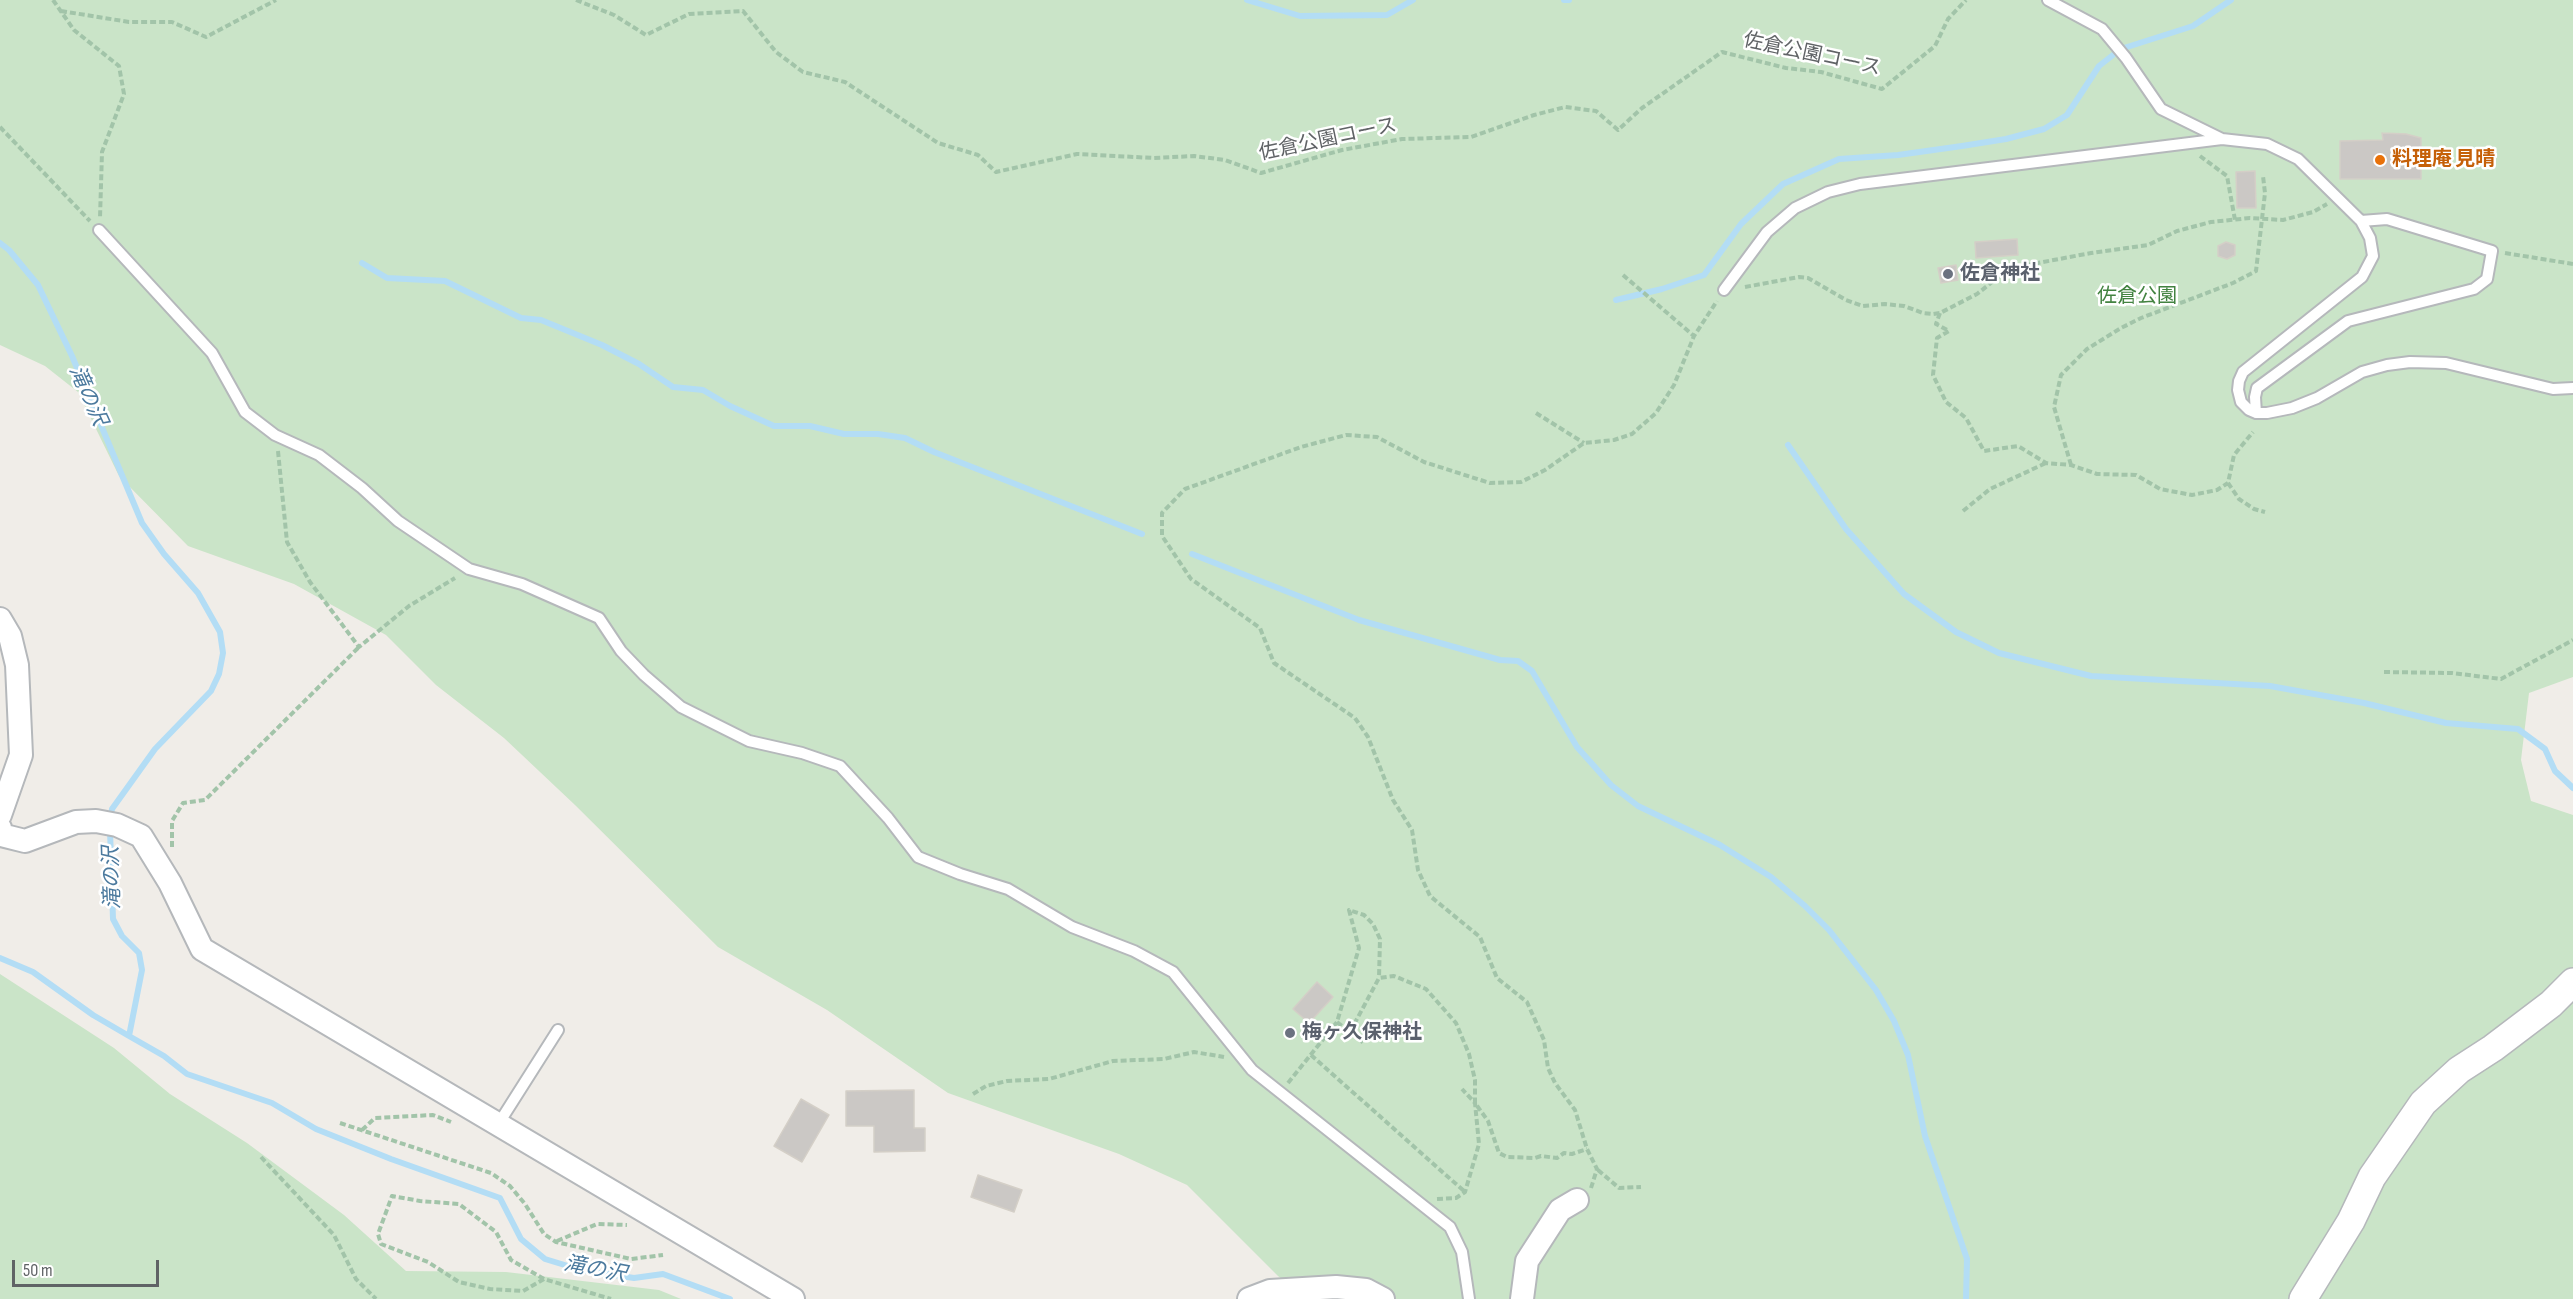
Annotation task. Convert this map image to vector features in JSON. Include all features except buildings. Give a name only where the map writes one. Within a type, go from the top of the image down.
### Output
[{"type":"street","points":[[0,619],[10,636],[17,665],[21,755],[0,815]]},
{"type":"street","points":[[0,828],[1,835],[25,841],[76,822],[107,823],[141,836],[170,883],[202,950],[793,1299]]},
{"type":"street","points":[[2303,1299],[2351,1221],[2373,1177],[2423,1103],[2459,1071],[2542,1010],[2573,982]]},
{"type":"street","points":[[1522,1299],[1527,1261],[1560,1210],[1576,1200]]},
{"type":"street","points":[[1249,1299],[1270,1291],[1336,1287],[1366,1290],[1383,1299]]},
{"type":"lane","points":[[2048,0],[2102,29],[2127,58],[2161,109],[2223,139]]},
{"type":"lane","points":[[1724,290],[1767,232],[1795,208],[1828,192],[1860,184],[2079,155],[2223,139],[2267,144],[2298,159],[2361,221],[2370,238],[2373,256],[2362,277],[2244,372],[2239,381],[2241,402],[2249,410],[2256,413],[2292,408],[2317,398],[2362,372],[2410,362],[2446,363],[2553,389],[2573,388]]},
{"type":"lane","points":[[2256,413],[2254,397],[2257,388],[2348,321],[2474,289],[2487,279],[2492,251],[2387,219],[2361,221]]},
{"type":"lane","points":[[99,230],[212,353],[245,412],[275,435],[319,455],[362,488],[398,521],[469,569],[522,584],[599,618],[621,651],[644,675],[681,706],[749,741],[802,753],[840,766],[888,818],[918,857],[960,874],[1008,888],[1072,927],[1134,951],[1173,972],[1252,1070],[1450,1227],[1462,1252],[1469,1299]]},
{"type":"lane","points":[[493,1120],[558,1030]]},
{"type":"path","points":[[53,0],[75,30],[119,66],[124,94],[102,152],[99,230]]},
{"type":"path","points":[[61,11],[129,22],[172,22],[206,37],[276,0]]},
{"type":"path","name":"佐倉公園コース","points":[[576,0],[614,15],[646,35],[688,14],[743,11],[776,52],[803,72],[845,82],[938,144],[978,155],[996,172],[1077,154],[1154,158],[1194,156],[1225,160],[1261,173],[1342,150],[1402,139],[1471,137],[1534,115],[1565,107],[1596,111],[1618,130],[1642,108],[1722,52],[1786,68],[1821,72],[1882,89],[1935,46],[1948,20],[1966,0]]},
{"type":"path","points":[[0,127],[99,230]]},
{"type":"path","points":[[2192,143],[2199,155],[2228,176],[2235,220]]},
{"type":"path","points":[[2071,465],[2054,407],[2061,375],[2087,349],[2121,328],[2256,271],[2265,193],[2263,176]]},
{"type":"path","points":[[1963,273],[2148,245],[2177,231],[2211,222],[2283,219],[2313,212],[2338,199]]},
{"type":"path","points":[[2492,251],[2573,264]]},
{"type":"path","points":[[1641,1187],[1619,1188],[1597,1169],[1587,1149],[1575,1110],[1555,1083],[1548,1068],[1544,1040],[1527,1002],[1497,978],[1480,937],[1430,896],[1418,870],[1412,830],[1393,800],[1368,737],[1355,718],[1274,663],[1260,628],[1191,579],[1162,536],[1162,513],[1185,489],[1302,447],[1346,435],[1377,437],[1424,462],[1490,483],[1521,482],[1545,470],[1584,443],[1614,440],[1632,434],[1656,413],[1674,386],[1694,336],[1724,290],[1799,277],[1808,278],[1846,300],[1863,306],[1886,304],[1904,306],[1923,313],[1940,313],[1977,294],[2011,267]]},
{"type":"path","points":[[1623,274],[1694,336]]},
{"type":"path","points":[[1940,313],[1936,324],[1949,331],[1937,338],[1933,375],[1946,402],[1966,418],[1984,451],[2018,446],[2046,463],[2071,465],[2097,474],[2136,476],[2160,489],[2192,495],[2217,490],[2228,483],[2234,455],[2253,432]]},
{"type":"path","points":[[1536,413],[1584,443]]},
{"type":"path","points":[[275,435],[287,542],[310,582],[359,647]]},
{"type":"path","points":[[1963,511],[1990,489],[2046,463]]},
{"type":"path","points":[[2228,483],[2239,499],[2254,509],[2265,512]]},
{"type":"path","points":[[172,848],[172,821],[183,803],[206,800],[359,647],[409,606],[469,569]]},
{"type":"path","points":[[2384,672],[2452,673],[2501,679],[2573,640]]},
{"type":"path","points":[[1280,1093],[1337,1022],[1359,948],[1349,910],[1364,915],[1373,924],[1380,939],[1379,978],[1350,1032]]},
{"type":"path","points":[[1379,978],[1394,976],[1426,989],[1456,1023],[1469,1054],[1475,1080],[1479,1144],[1465,1192],[1456,1198],[1415,1201]]},
{"type":"path","points":[[1337,1022],[1365,1044]]},
{"type":"path","points":[[973,1094],[986,1086],[1007,1081],[1049,1078],[1113,1061],[1164,1059],[1194,1052],[1241,1057]]},
{"type":"path","points":[[1311,1055],[1465,1192]]},
{"type":"path","points":[[1462,1089],[1488,1121],[1499,1153],[1507,1157],[1557,1158],[1564,1154],[1587,1149]]},
{"type":"path","points":[[362,1130],[375,1118],[433,1115],[469,1130],[493,1120]]},
{"type":"path","points":[[340,1123],[491,1173],[510,1186],[525,1204],[544,1234],[556,1242],[631,1258],[663,1255]]},
{"type":"path","points":[[261,1157],[334,1235],[356,1279],[376,1299]]},
{"type":"path","points":[[1576,1200],[1590,1190],[1597,1169]]},
{"type":"path","points":[[544,1279],[524,1291],[490,1289],[459,1282],[428,1262],[381,1244],[378,1234],[392,1196],[459,1204],[496,1232],[512,1260],[544,1279],[611,1299]]},
{"type":"path","points":[[556,1242],[597,1224],[636,1226]]},
{"type":"green space","name":"佐倉公園","points":[[0,0],[2573,0],[2573,677],[2529,693],[2521,760],[2531,801],[2573,815],[2573,1299],[1308,1299],[1278,1276],[1187,1185],[1119,1154],[948,1093],[827,1010],[718,947],[504,738],[436,685],[386,635],[294,584],[188,546],[119,476],[78,392],[45,366],[0,345]]},
{"type":"green space","points":[[0,974],[114,1048],[170,1094],[247,1143],[344,1215],[406,1271],[506,1272],[659,1290],[681,1299],[0,1299]]},
{"type":"waterway","points":[[1247,0],[1300,16],[1387,15],[1413,0]]},
{"type":"waterway","points":[[1564,0],[1569,0]]},
{"type":"waterway","points":[[2124,48],[2193,26],[2231,0]]},
{"type":"waterway","points":[[1616,300],[1662,289],[1704,275],[1741,224],[1783,184],[1839,159],[1898,155],[1962,146],[2006,139],[2044,129],[2067,115],[2099,66],[2113,55]]},
{"type":"waterway","name":"滝の沢","points":[[0,243],[9,250],[38,285],[72,356],[142,523],[164,554],[198,593],[220,632],[223,653],[219,674],[211,691],[155,749],[112,809],[110,820]]},
{"type":"waterway","points":[[362,263],[387,278],[445,281],[521,318],[541,320],[602,345],[639,364],[673,387],[703,390],[730,406],[774,426],[810,426],[844,434],[878,434],[905,438],[934,452],[1142,534]]},
{"type":"waterway","points":[[1788,445],[1846,529],[1904,594],[1956,632],[1999,653],[2091,676],[2270,686],[2364,703],[2446,723],[2518,729],[2545,749],[2555,771],[2573,788]]},
{"type":"waterway","points":[[1192,554],[1359,620],[1500,660],[1518,661],[1532,671],[1577,747],[1611,785],[1638,806],[1720,845],[1771,877],[1805,906],[1829,930],[1876,990],[1894,1021],[1908,1055],[1925,1136],[1967,1259],[1966,1299]]},
{"type":"waterway","name":"滝の沢","points":[[110,830],[113,919],[122,936],[139,953],[142,970],[129,1036],[164,1056],[187,1074],[272,1103],[316,1129],[500,1198],[521,1239],[545,1259],[581,1270],[634,1278],[663,1274],[730,1299]]},
{"type":"waterway","points":[[0,958],[33,972],[93,1015],[129,1036]]},
{"type":"place","name":"料理庵 見晴","points":[[2380,160]]},
{"type":"place","name":"佐倉神社","points":[[1948,274]]},
{"type":"place","name":"梅ヶ久保神社","points":[[1290,1033]]}]
